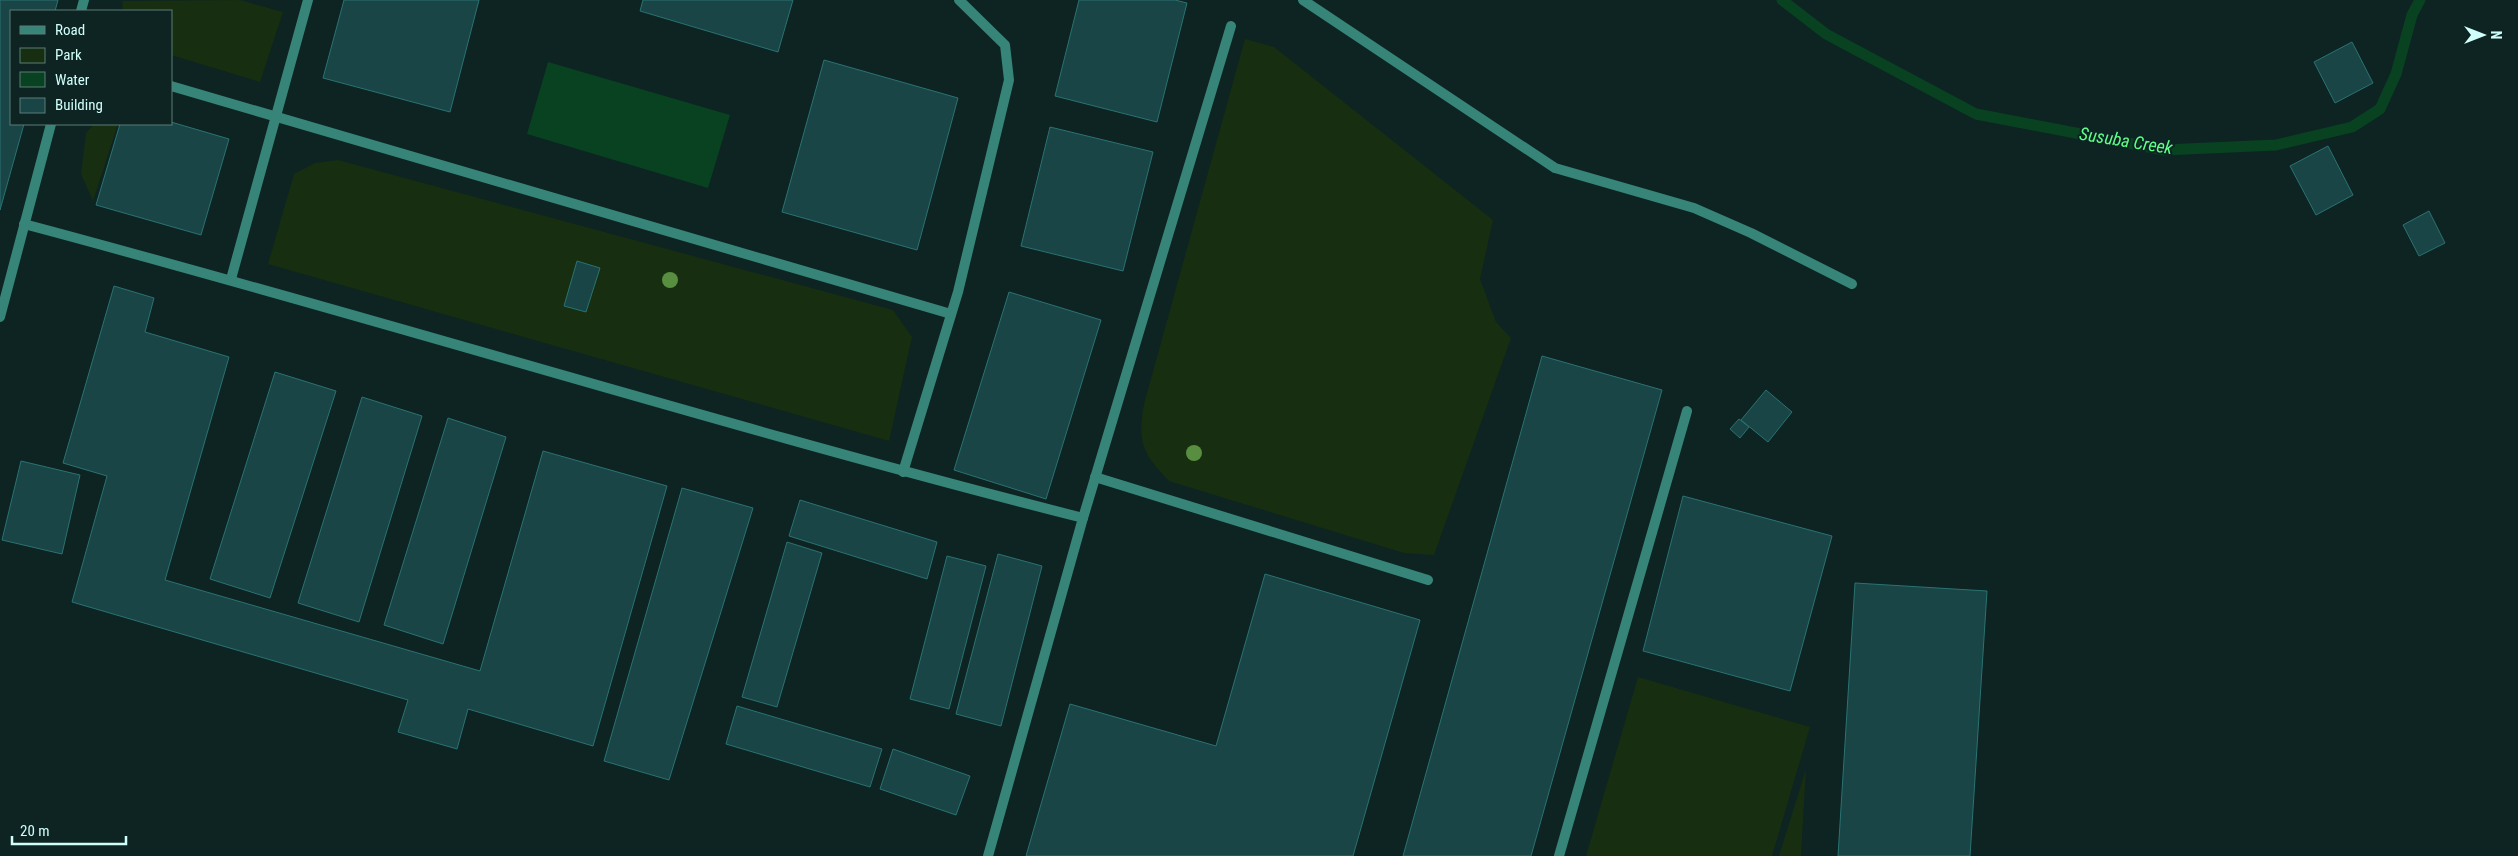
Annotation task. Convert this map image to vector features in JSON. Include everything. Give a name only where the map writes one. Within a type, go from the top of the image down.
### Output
[{"type":"street","points":[[231,279],[308,0]]},
{"type":"street","points":[[903,472],[951,314],[1009,80],[1005,45],[960,0]]},
{"type":"street","points":[[1303,0],[1555,168],[1694,208],[1751,233],[1852,284]]},
{"type":"street","points":[[988,856],[1095,477],[1231,26]]},
{"type":"street","points":[[172,86],[276,115],[951,314]]},
{"type":"street","points":[[0,317],[51,125]]},
{"type":"street","points":[[24,224],[231,279],[903,472],[1083,518]]},
{"type":"street","points":[[1558,856],[1687,411]]},
{"type":"street","points":[[1095,477],[1428,580]]},
{"type":"green space","points":[[240,0],[283,12],[260,82],[172,55],[172,10],[123,10],[122,1]]},
{"type":"green space","points":[[1245,39],[1274,47],[1493,220],[1480,279],[1496,322],[1511,338],[1434,555],[1404,553],[1169,481],[1153,463],[1144,447],[1141,428],[1144,404]]},
{"type":"green space","points":[[93,125],[118,125],[93,201],[81,174],[86,133]]},
{"type":"green space","points":[[338,160],[893,310],[912,337],[889,441],[268,264],[294,174],[315,163]]},
{"type":"green space","points":[[1638,677],[1810,727],[1772,856],[1586,856]]},
{"type":"green space","points":[[1806,769],[1801,856],[1779,856]]},
{"type":"water","points":[[548,62],[730,115],[708,188],[527,134]]},
{"type":"building","points":[[0,0],[58,0],[55,10],[10,10],[10,125],[24,125],[0,210]]},
{"type":"building","points":[[344,0],[479,0],[450,112],[323,78]]},
{"type":"building","points":[[643,0],[793,0],[778,52],[640,11]]},
{"type":"building","points":[[1079,0],[1175,0],[1187,3],[1157,122],[1055,96]]},
{"type":"building","points":[[2352,42],[2373,83],[2335,103],[2314,62]]},
{"type":"building","points":[[824,60],[958,98],[917,250],[782,212]]},
{"type":"building","points":[[172,122],[229,139],[201,235],[96,205],[120,125],[172,125]]},
{"type":"building","points":[[1050,127],[1153,152],[1123,271],[1021,246]]},
{"type":"building","points":[[2328,146],[2353,195],[2316,215],[2290,166]]},
{"type":"building","points":[[2429,211],[2445,243],[2419,256],[2403,225]]},
{"type":"building","points":[[577,261],[600,268],[586,312],[564,306]]},
{"type":"building","points":[[114,286],[154,298],[145,332],[229,357],[165,580],[480,671],[543,451],[667,486],[593,746],[468,709],[457,749],[398,732],[408,700],[72,602],[107,476],[63,463]]},
{"type":"building","points":[[1009,292],[1101,320],[1046,499],[954,470]]},
{"type":"building","points":[[1542,356],[1662,390],[1531,856],[1403,856]]},
{"type":"building","points":[[275,372],[336,391],[270,598],[210,579]]},
{"type":"building","points":[[1766,390],[1792,412],[1768,442],[1741,420]]},
{"type":"building","points":[[362,397],[422,416],[359,622],[298,603]]},
{"type":"building","points":[[448,418],[506,437],[443,644],[384,625]]},
{"type":"building","points":[[1739,419],[1749,427],[1740,438],[1730,429]]},
{"type":"building","points":[[21,461],[80,475],[62,554],[2,540]]},
{"type":"building","points":[[682,488],[753,508],[669,780],[604,761]]},
{"type":"building","points":[[1683,496],[1832,536],[1790,691],[1643,651]]},
{"type":"building","points":[[800,500],[937,542],[927,579],[789,536]]},
{"type":"building","points":[[787,542],[822,553],[777,707],[742,697]]},
{"type":"building","points":[[998,554],[1042,566],[1001,726],[956,714]]},
{"type":"building","points":[[947,556],[986,566],[949,709],[910,699]]},
{"type":"building","points":[[1265,574],[1420,620],[1353,856],[1026,856],[1070,704],[1216,746]]},
{"type":"building","points":[[1855,583],[1987,591],[1970,856],[1838,856]]},
{"type":"building","points":[[737,706],[882,749],[870,787],[726,744]]},
{"type":"building","points":[[893,749],[970,776],[956,815],[880,789]]},
{"type":"waterway","name":"Susuba Creek","points":[[1782,0],[1826,34],[1976,114],[2164,150],[2276,145],[2352,127],[2380,109],[2396,74],[2412,15],[2420,0]]}]
